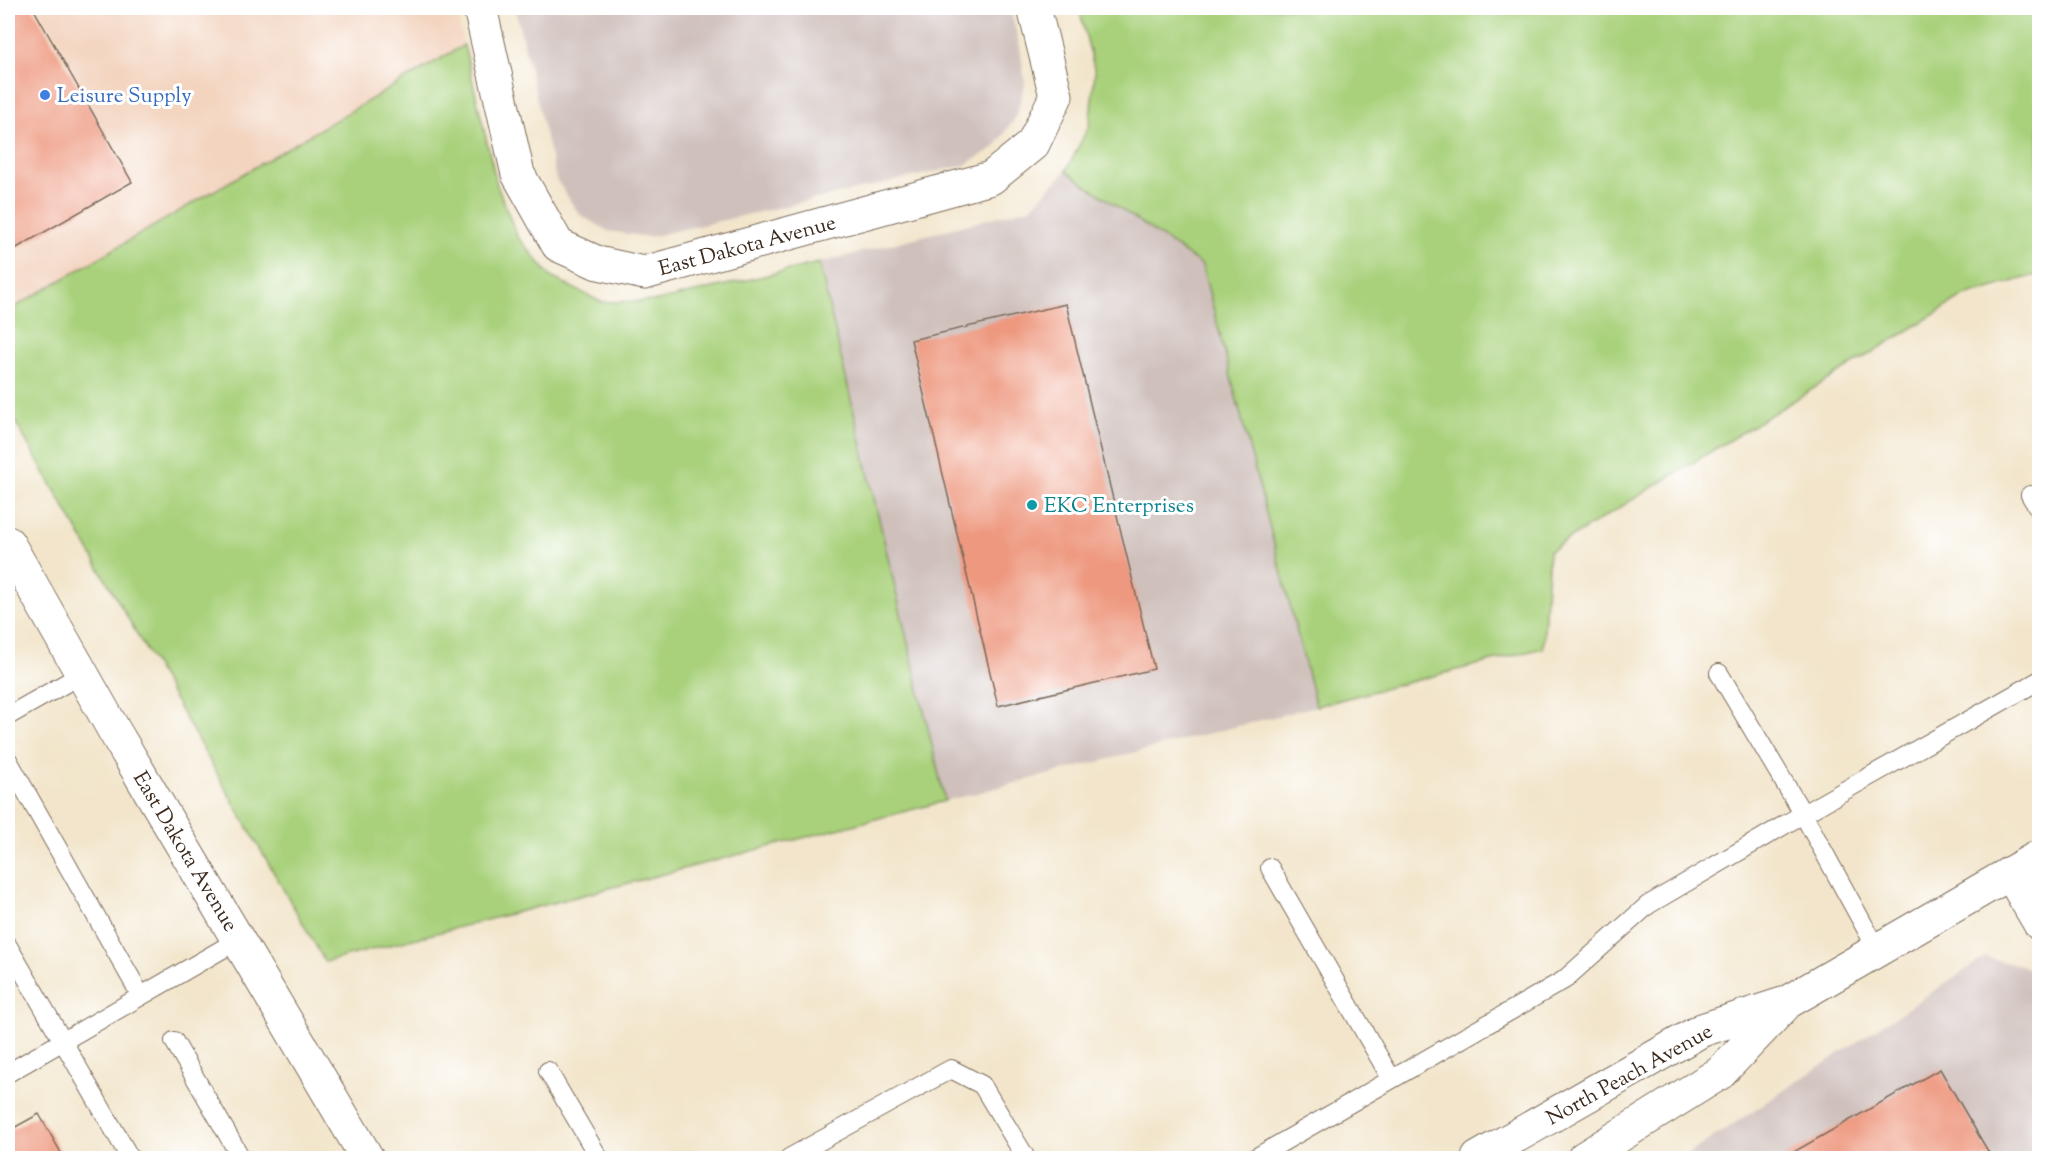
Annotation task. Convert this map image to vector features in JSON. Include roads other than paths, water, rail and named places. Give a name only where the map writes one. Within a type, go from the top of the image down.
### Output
[{"type":"street","name":"East Dakota Avenue","points":[[480,8],[518,174],[558,244],[598,263],[644,273],[991,178],[1033,144],[1056,96],[1034,8]]},
{"type":"street","name":"East Dakota Avenue","points":[[8,543],[82,674],[367,1158]]},
{"type":"street","name":"North Peach Avenue","points":[[1478,1158],[1702,1030],[1786,1003],[2040,856]]},
{"type":"street","points":[[2010,873],[2040,924]]},
{"type":"street","name":"North Peach Avenue","points":[[1584,1158],[1720,1073],[1786,1003]]},
{"type":"lane","points":[[2030,495],[2040,511]]},
{"type":"lane","points":[[1719,673],[1803,814],[1878,951]]},
{"type":"lane","points":[[8,716],[82,674]]},
{"type":"lane","points":[[1255,1158],[1564,980],[1648,905],[2040,680]]},
{"type":"lane","points":[[8,760],[141,996]]},
{"type":"lane","points":[[1270,868],[1391,1078]]},
{"type":"lane","points":[[8,1073],[238,940]]},
{"type":"lane","points":[[8,946],[130,1158]]},
{"type":"lane","points":[[174,1041],[241,1158]]},
{"type":"lane","points":[[789,1158],[951,1069],[982,1085],[1026,1158]]},
{"type":"lane","points":[[548,1071],[599,1158]]},
{"type":"place","name":"Leisure Supply","points":[[45,95]]},
{"type":"place","name":"EKC Enterprises","points":[[1032,505]]}]
